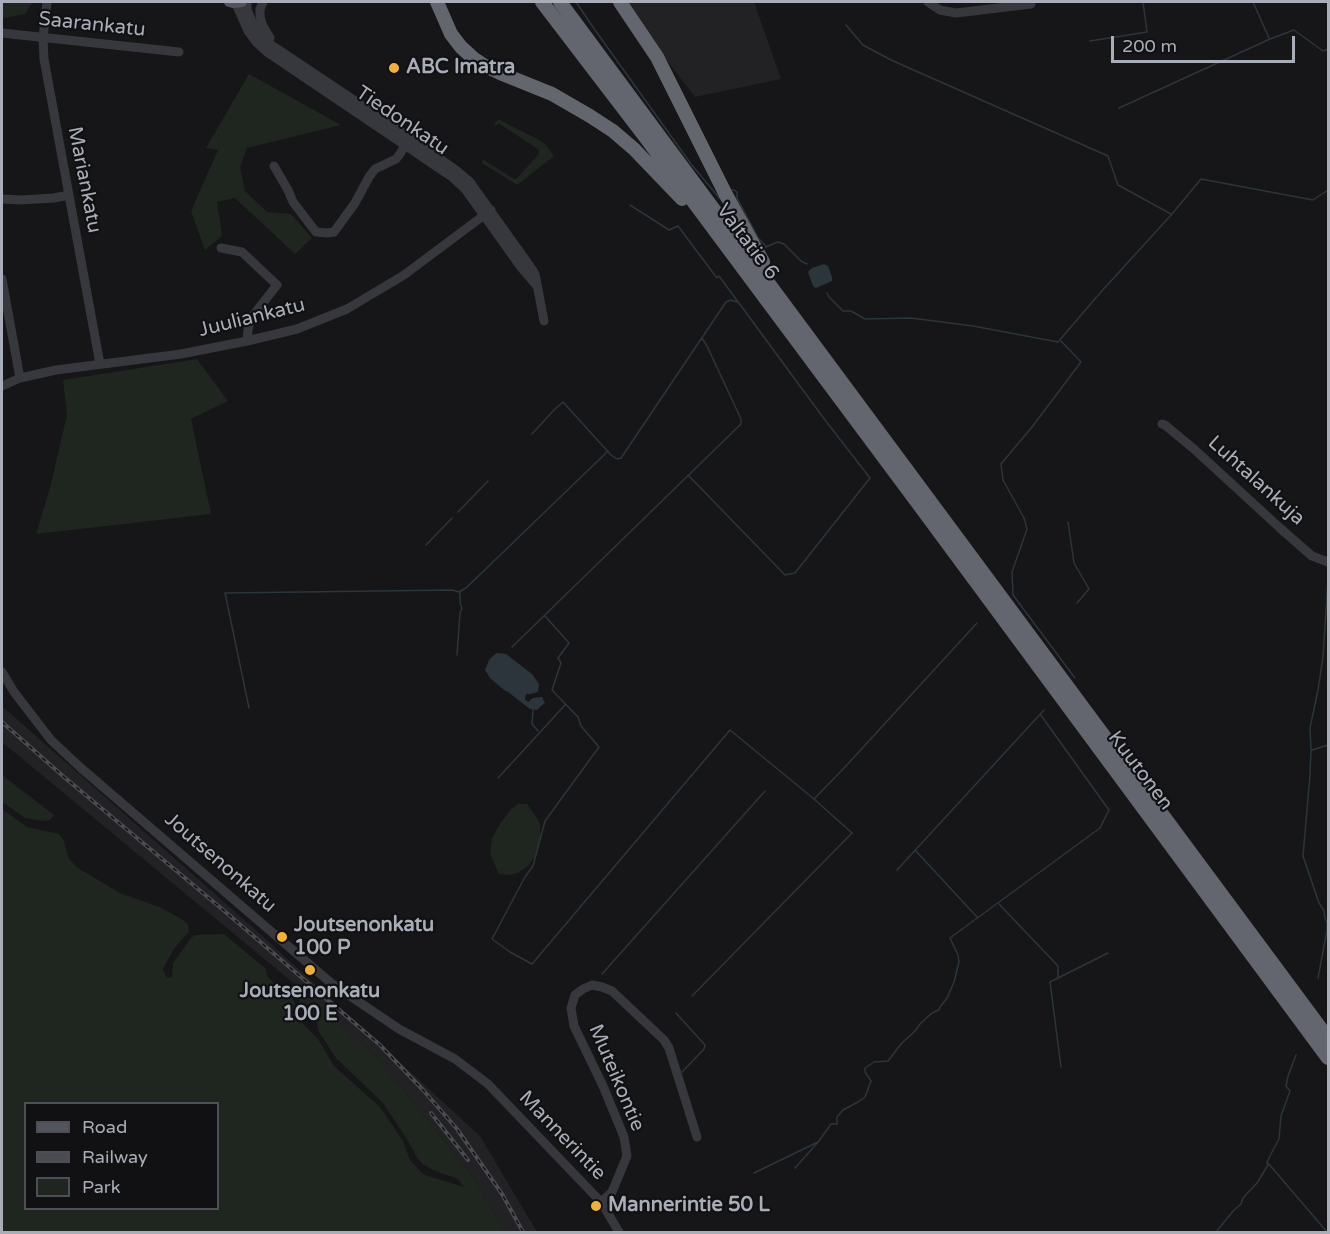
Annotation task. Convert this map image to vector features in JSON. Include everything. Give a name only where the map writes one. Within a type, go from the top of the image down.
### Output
[{"type":"highway","points":[[437,2],[451,34],[473,58],[492,69],[531,84],[573,105],[613,131],[634,149],[681,198],[744,271]]},
{"type":"highway","name":"Valtatie 6","points":[[542,2],[744,271],[924,502]]},
{"type":"highway","name":"Valtatie 6","points":[[560,2],[808,335],[924,502]]},
{"type":"highway","points":[[620,2],[657,57],[742,225],[808,335]]},
{"type":"highway","name":"Kuutonen","points":[[924,502],[1329,1038]]},
{"type":"highway","name":"Kuutonen","points":[[924,502],[1329,1058]]},
{"type":"street","name":"Mariankatu","points":[[47,2],[43,38],[44,59],[100,364]]},
{"type":"street","name":"Tiedonkatu","points":[[235,2],[248,31],[267,52],[407,141]]},
{"type":"street","name":"Tiedonkatu","points":[[247,2],[249,16],[258,31],[270,44],[407,141],[465,189],[487,213],[520,266],[537,286],[544,321]]},
{"type":"street","name":"Tiedonkatu","points":[[263,2],[260,9],[262,24],[280,52]]},
{"type":"street","points":[[928,2],[940,10],[956,13],[1031,4]]},
{"type":"street","name":"Saarankatu","points":[[2,33],[179,52]]},
{"type":"street","points":[[274,166],[292,202],[316,232],[334,232],[375,169],[396,159],[407,141]]},
{"type":"street","points":[[2,199],[21,200],[69,195]]},
{"type":"street","name":"Juuliankatu","points":[[2,386],[20,378],[56,370],[181,354],[297,328],[347,309],[404,275],[487,213]]},
{"type":"street","points":[[221,248],[242,252],[277,285],[251,318],[247,341]]},
{"type":"street","points":[[2,279],[20,378]]},
{"type":"street","name":"Luhtalankuja","points":[[1162,424],[1194,449],[1312,556],[1329,562]]},
{"type":"street","name":"Joutsenonkatu","points":[[2,672],[14,692],[51,740],[331,983],[389,1023],[472,1071]]},
{"type":"street","name":"Muteikontie","points":[[601,1202],[612,1192],[627,1156],[624,1137],[574,1026],[571,1008],[575,995],[583,989],[592,985],[612,991],[664,1040],[669,1048],[697,1137]]},
{"type":"street","name":"Mannerintie","points":[[472,1071],[488,1084],[601,1202],[619,1233]]},
{"type":"shaded area","points":[[622,2],[754,2],[781,79],[695,97]]},
{"type":"shaded area","points":[[824,264],[828,266],[832,281],[816,288],[808,272]]},
{"type":"shaded area","points":[[497,653],[506,654],[532,674],[539,684],[538,692],[526,694],[525,699],[528,702],[533,698],[542,697],[545,703],[537,710],[530,709],[490,678],[485,670],[489,660]]},
{"type":"shaded area","points":[[2,706],[257,931],[480,1136],[537,1232],[505,1232],[474,1178],[379,1059],[297,986],[2,742]]},
{"type":"green space","points":[[2,2],[33,2],[25,14],[5,18],[2,17]]},
{"type":"green space","points":[[249,74],[341,125],[247,148],[240,167],[245,191],[267,212],[291,214],[312,238],[295,254],[235,198],[217,202],[222,236],[205,250],[191,211],[218,150],[206,148]]},
{"type":"green space","points":[[498,119],[541,141],[554,156],[517,185],[482,161],[484,160],[516,179],[539,152],[538,149],[498,123],[494,125]]},
{"type":"green space","points":[[197,359],[228,401],[191,419],[211,514],[36,534],[50,488],[67,415],[63,380]]},
{"type":"green space","points":[[2,775],[54,815],[50,820],[25,818],[2,802]]},
{"type":"green space","points":[[518,804],[527,804],[537,818],[540,825],[540,842],[536,855],[528,866],[518,873],[499,874],[490,854],[492,838],[511,809]]},
{"type":"green space","points":[[2,809],[27,827],[59,834],[63,839],[69,859],[78,868],[120,893],[159,907],[188,924],[189,932],[176,946],[163,970],[167,978],[172,977],[173,963],[191,938],[195,935],[224,934],[266,969],[267,976],[279,988],[288,990],[303,1024],[318,1039],[334,1066],[380,1107],[403,1141],[410,1160],[423,1174],[464,1187],[458,1179],[433,1170],[418,1159],[383,1103],[336,1058],[319,1032],[317,1023],[301,1005],[293,986],[297,986],[379,1059],[474,1178],[505,1232],[2,1232]]},
{"type":"waterway","points":[[576,2],[691,164],[722,199]]},
{"type":"waterway","points":[[1090,41],[1147,32],[1143,2]]},
{"type":"waterway","points":[[1253,2],[1269,38]]},
{"type":"waterway","points":[[846,25],[863,45],[891,60],[1108,156],[1118,185],[1171,214]]},
{"type":"waterway","points":[[1119,108],[1294,30],[1323,51],[1328,49]]},
{"type":"waterway","points":[[827,293],[843,311],[851,311],[865,319],[911,318],[973,326],[1058,342],[1201,179],[1313,200],[1328,190]]},
{"type":"waterway","points":[[732,190],[737,192],[737,198],[758,238],[766,246]]},
{"type":"waterway","points":[[630,205],[669,230],[678,226],[717,278],[719,276],[870,478],[795,573],[785,575],[688,475]]},
{"type":"waterway","points":[[763,248],[778,242],[784,244],[807,264]]},
{"type":"waterway","points":[[532,434],[563,402],[611,455],[617,459],[621,458],[726,302],[731,300],[737,302]]},
{"type":"waterway","points":[[512,647],[741,424],[741,419],[702,338]]},
{"type":"waterway","points":[[1061,341],[1081,362],[1001,464],[1003,480],[1024,518],[1027,529],[1012,572],[1013,595],[1075,678]]},
{"type":"waterway","points":[[249,708],[225,593],[452,590],[459,592],[466,588],[608,451]]},
{"type":"waterway","points":[[458,512],[488,481]]},
{"type":"waterway","points":[[426,545],[452,518]]},
{"type":"waterway","points":[[1068,522],[1074,563],[1089,589],[1077,603]]},
{"type":"waterway","points":[[1318,978],[1327,922],[1303,856],[1310,775],[1310,728],[1323,657],[1328,580]]},
{"type":"waterway","points":[[457,655],[462,608],[460,593]]},
{"type":"waterway","points":[[545,616],[569,643],[558,658],[561,663],[552,690],[578,717],[581,726],[599,747],[545,821],[533,866],[492,939],[510,952],[532,964],[730,730],[852,833],[692,996]]},
{"type":"waterway","points":[[815,798],[977,623]]},
{"type":"waterway","points":[[498,778],[565,705]]},
{"type":"waterway","points":[[533,710],[532,724],[538,731]]},
{"type":"waterway","points":[[897,870],[1044,710]]},
{"type":"waterway","points":[[795,1168],[831,1124],[837,1124],[837,1117],[843,1110],[865,1097],[871,1081],[865,1068],[874,1062],[888,1061],[920,1024],[939,1010],[954,982],[959,962],[950,938],[1100,828],[1109,810],[1040,714]]},
{"type":"waterway","points":[[1312,750],[1328,745]]},
{"type":"waterway","points":[[602,974],[765,791]]},
{"type":"waterway","points":[[915,850],[977,917]]},
{"type":"waterway","points":[[999,904],[1058,966],[1058,977]]},
{"type":"waterway","points":[[1061,1067],[1050,982],[1108,953]]},
{"type":"waterway","points":[[676,1013],[705,1045],[704,1049],[682,1072]]},
{"type":"waterway","points":[[1216,1232],[1241,1204],[1268,1165],[1267,1162],[1279,1139],[1281,1116],[1290,1091],[1286,1086],[1288,1076],[1296,1055]]},
{"type":"waterway","points":[[754,1173],[818,1142]]},
{"type":"waterway","points":[[1268,1163],[1327,1232]]},
{"type":"railway","points":[[2,722],[380,1045],[457,1129],[502,1194],[523,1232]]},
{"type":"railway","points":[[431,1113],[468,1160]]},
{"type":"place","name":"ABC Imatra","points":[[394,68]]},
{"type":"place","name":"Joutsenonkatu 100 P","points":[[282,937]]},
{"type":"place","name":"Joutsenonkatu 100 E","points":[[310,970]]},
{"type":"place","name":"Mannerintie 50 L","points":[[596,1206]]}]
